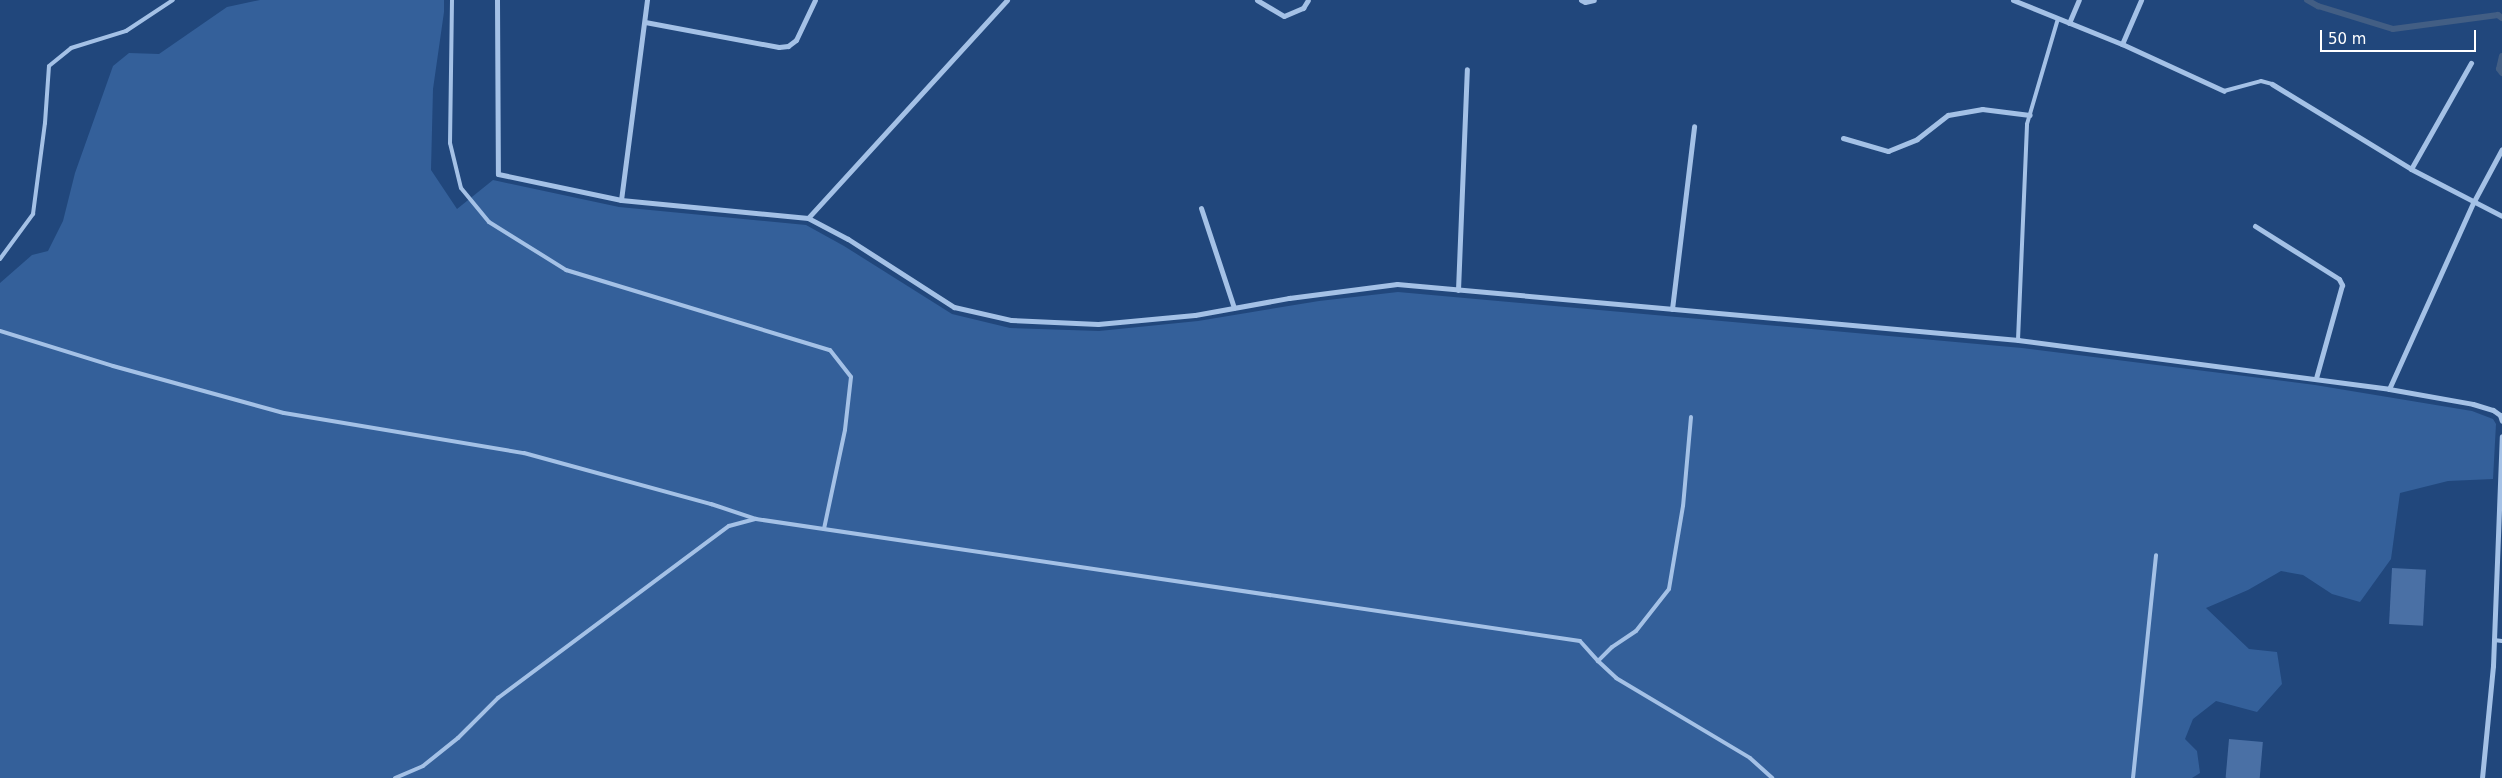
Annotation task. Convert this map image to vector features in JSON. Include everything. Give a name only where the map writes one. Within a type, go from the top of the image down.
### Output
[{"type":"street","points":[[497,0],[498,174],[621,200],[808,218],[848,239],[954,308],[1011,320],[1098,324],[1195,314],[1289,298],[1397,284],[2018,340],[2389,389],[2473,404],[2493,410],[2500,415],[2502,421]]},
{"type":"street","points":[[621,200],[647,0]]},
{"type":"street","points":[[645,22],[779,47],[788,46],[796,40],[815,0]]},
{"type":"street","points":[[808,218],[1007,0]]},
{"type":"street","points":[[1257,0],[1284,16],[1303,8],[1308,0]]},
{"type":"street","points":[[1581,0],[1585,2],[1594,0]]},
{"type":"street","points":[[2013,0],[2122,44],[2224,90]]},
{"type":"street","points":[[2069,23],[2079,0]]},
{"type":"street","points":[[2122,44],[2140,0]]},
{"type":"street","points":[[2411,170],[2471,63]]},
{"type":"street","points":[[1458,290],[1467,69]]},
{"type":"street","points":[[2272,84],[2411,170],[2502,216]]},
{"type":"street","points":[[1844,138],[1888,151],[1917,139],[1948,115],[1982,109],[2030,115]]},
{"type":"street","points":[[1672,309],[1694,126]]},
{"type":"street","points":[[2389,389],[2473,203],[2502,149]]},
{"type":"street","points":[[1201,208],[1234,308]]},
{"type":"street","points":[[2255,226],[2339,279],[2342,285],[2316,378]]},
{"type":"street","points":[[2482,778],[2494,640],[2502,436]]},
{"type":"lane","points":[[0,259],[33,214],[46,123],[49,66],[71,48],[126,31],[173,0]]},
{"type":"lane","points":[[452,0],[450,143],[461,188],[489,222],[566,270],[830,350],[851,377],[845,430],[824,529]]},
{"type":"lane","points":[[2018,340],[2027,124],[2058,19]]},
{"type":"lane","points":[[2224,90],[2261,81],[2272,84]]},
{"type":"lane","points":[[0,331],[113,366],[284,413],[524,453],[711,504],[756,519],[1580,641],[1616,678],[1750,758],[1772,778]]},
{"type":"lane","points":[[1598,661],[1612,647],[1636,631],[1669,589],[1683,506],[1691,417]]},
{"type":"lane","points":[[395,778],[423,766],[458,738],[498,698],[729,526],[756,519]]},
{"type":"lane","points":[[2133,778],[2156,555]]},
{"type":"lane","points":[[2494,640],[2502,641]]},
{"type":"shaded area","points":[[260,0],[444,0],[433,89],[431,170],[457,209],[493,180],[619,207],[806,225],[844,246],[952,314],[1010,328],[1099,331],[1198,321],[1319,301],[1398,292],[2022,348],[2315,385],[2472,411],[2493,419],[2496,424],[2493,479],[2448,481],[2400,493],[2391,559],[2360,602],[2332,594],[2303,575],[2281,571],[2248,590],[2206,608],[2249,649],[2277,652],[2282,684],[2257,712],[2216,701],[2193,719],[2185,739],[2197,751],[2200,773],[2192,778],[0,778],[0,283],[32,255],[48,251],[63,221],[75,173],[113,66],[129,53],[159,54],[227,7]]},
{"type":"building","points":[[2392,568],[2426,570],[2423,626],[2389,624]]},
{"type":"building","points":[[2229,739],[2263,742],[2260,778],[2226,778]]},
{"type":"waterway","points":[[2307,0],[2318,6],[2393,29],[2498,15],[2502,18]]},
{"type":"waterway","points":[[2502,56],[2499,69],[2502,73]]}]
